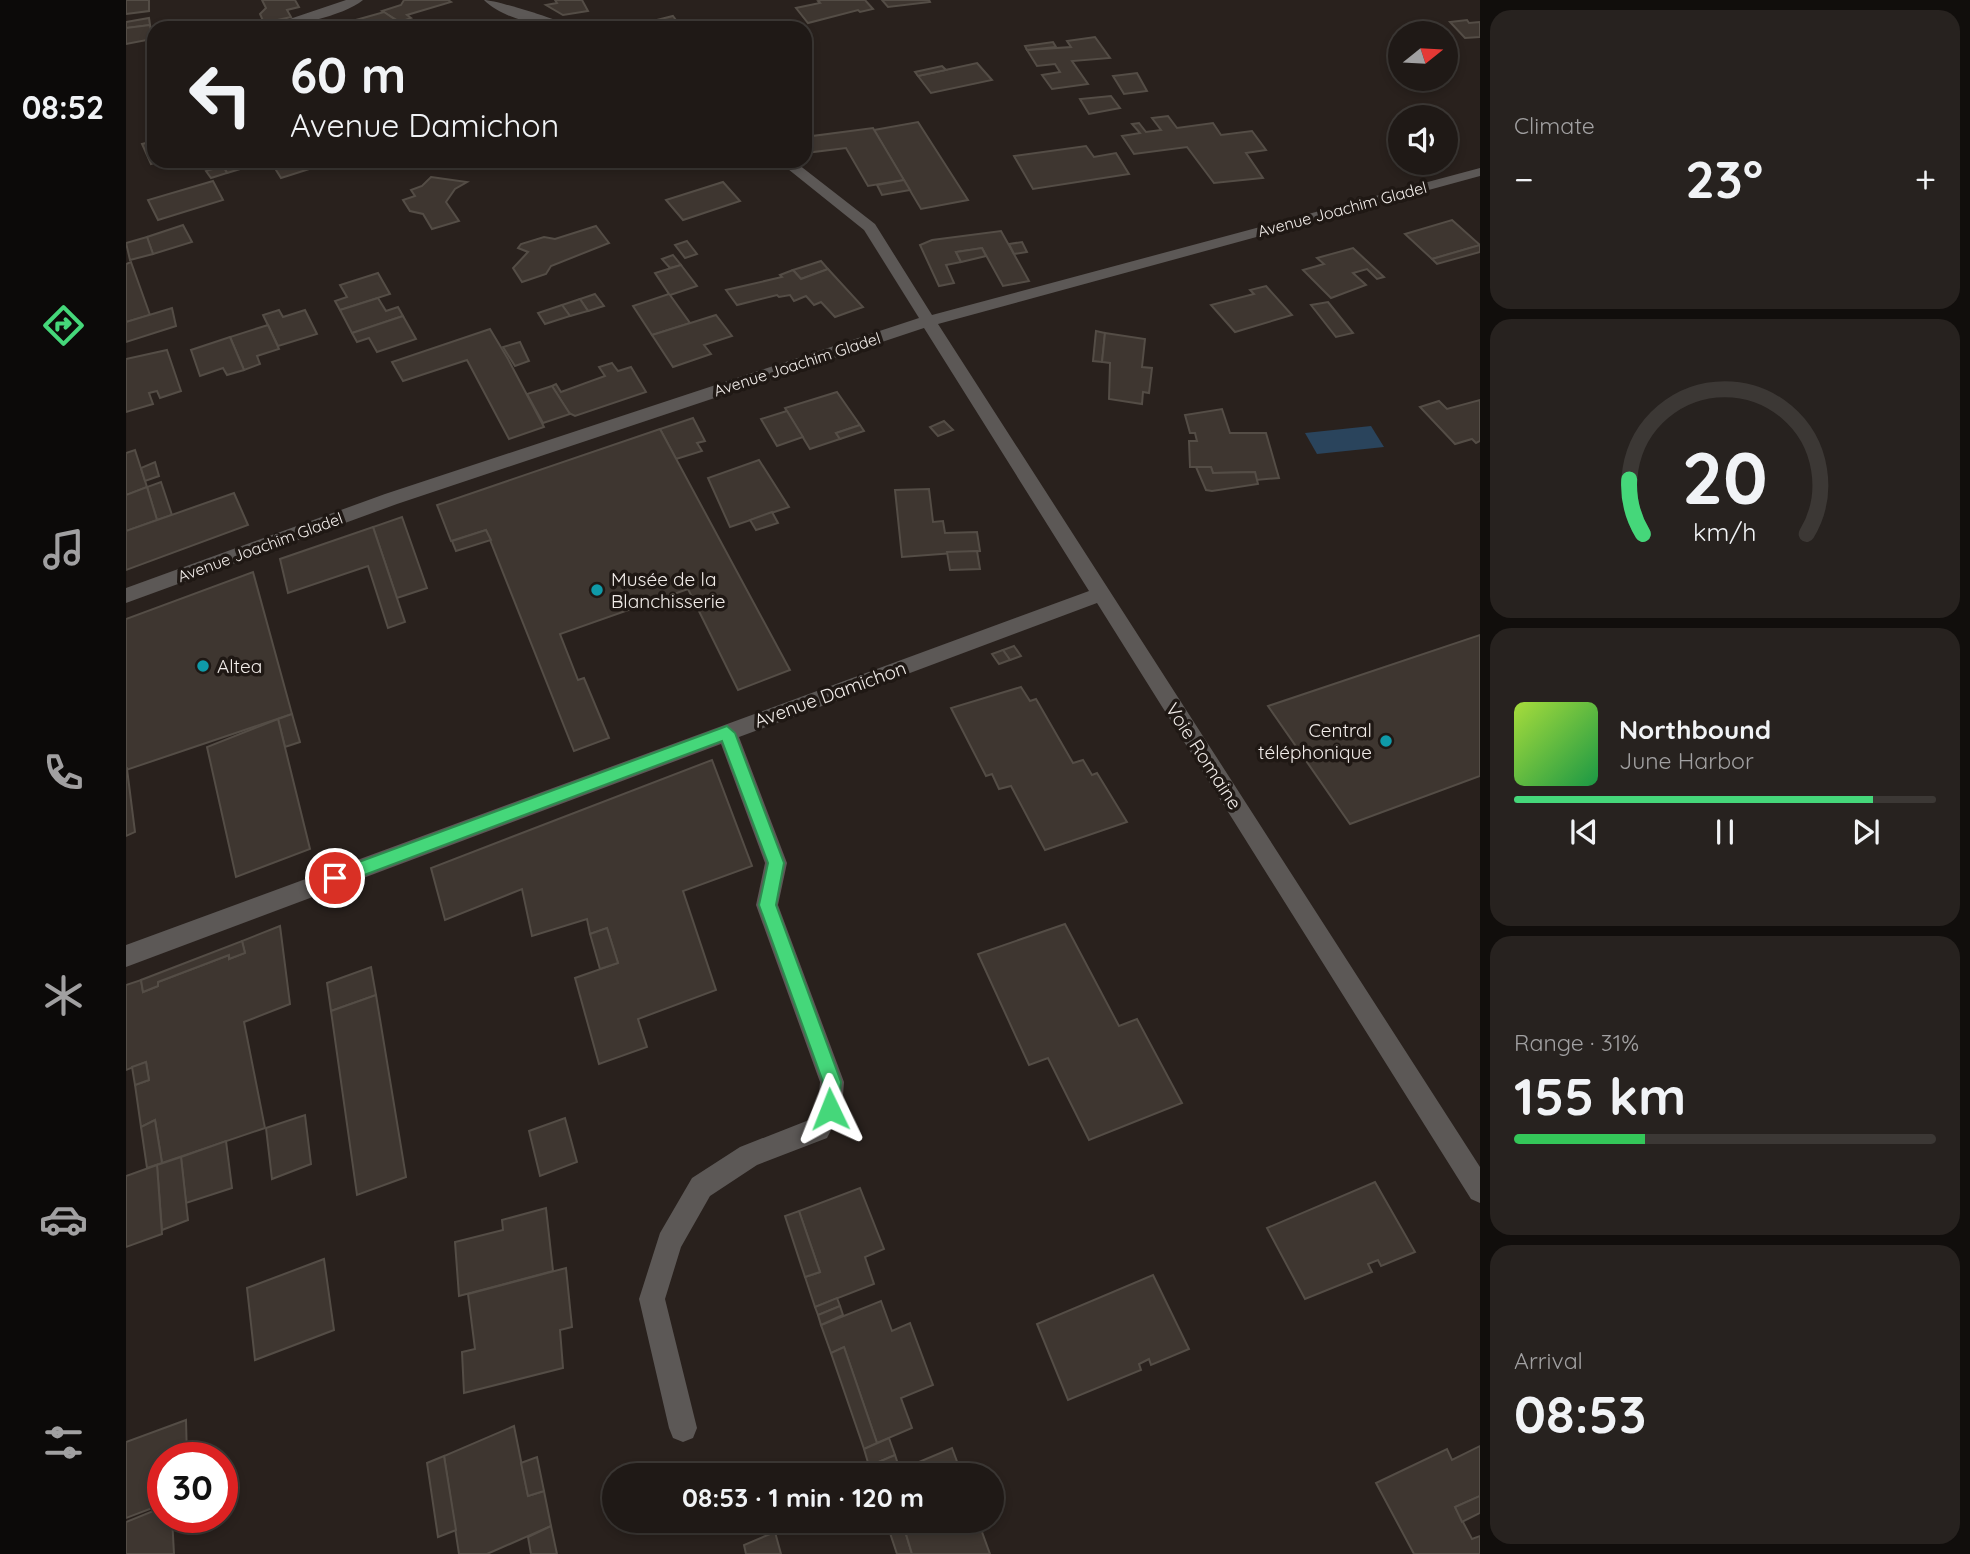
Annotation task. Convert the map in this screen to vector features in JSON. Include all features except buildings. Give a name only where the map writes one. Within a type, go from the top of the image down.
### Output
[{"type":"street","points":[[295,21],[357,0]]},
{"type":"street","points":[[490,0],[504,9],[544,21]]},
{"type":"street","name":"Voie Romaine","points":[[794,168],[870,227],[1480,1190]]},
{"type":"street","name":"Avenue Joachim Gladel","points":[[126,596],[391,499],[928,321],[1480,172]]},
{"type":"street","name":"Avenue Damichon","points":[[126,956],[1101,594]]},
{"type":"street","points":[[683,1428],[652,1299],[669,1242],[701,1187],[749,1156],[818,1129],[830,1109],[832,1082],[767,905],[776,863],[727,733]]},
{"type":"water","points":[[1371,426],[1384,447],[1317,454],[1305,433]]},
{"type":"place","name":"Musée de la Blanchisserie","points":[[597,590]]},
{"type":"place","name":"Altea","points":[[203,666]]},
{"type":"place","name":"Central téléphonique","points":[[1386,741]]},
{"type":"route","points":[[335,878],[727,733],[776,863],[767,905],[832,1082],[830,1109]]}]
